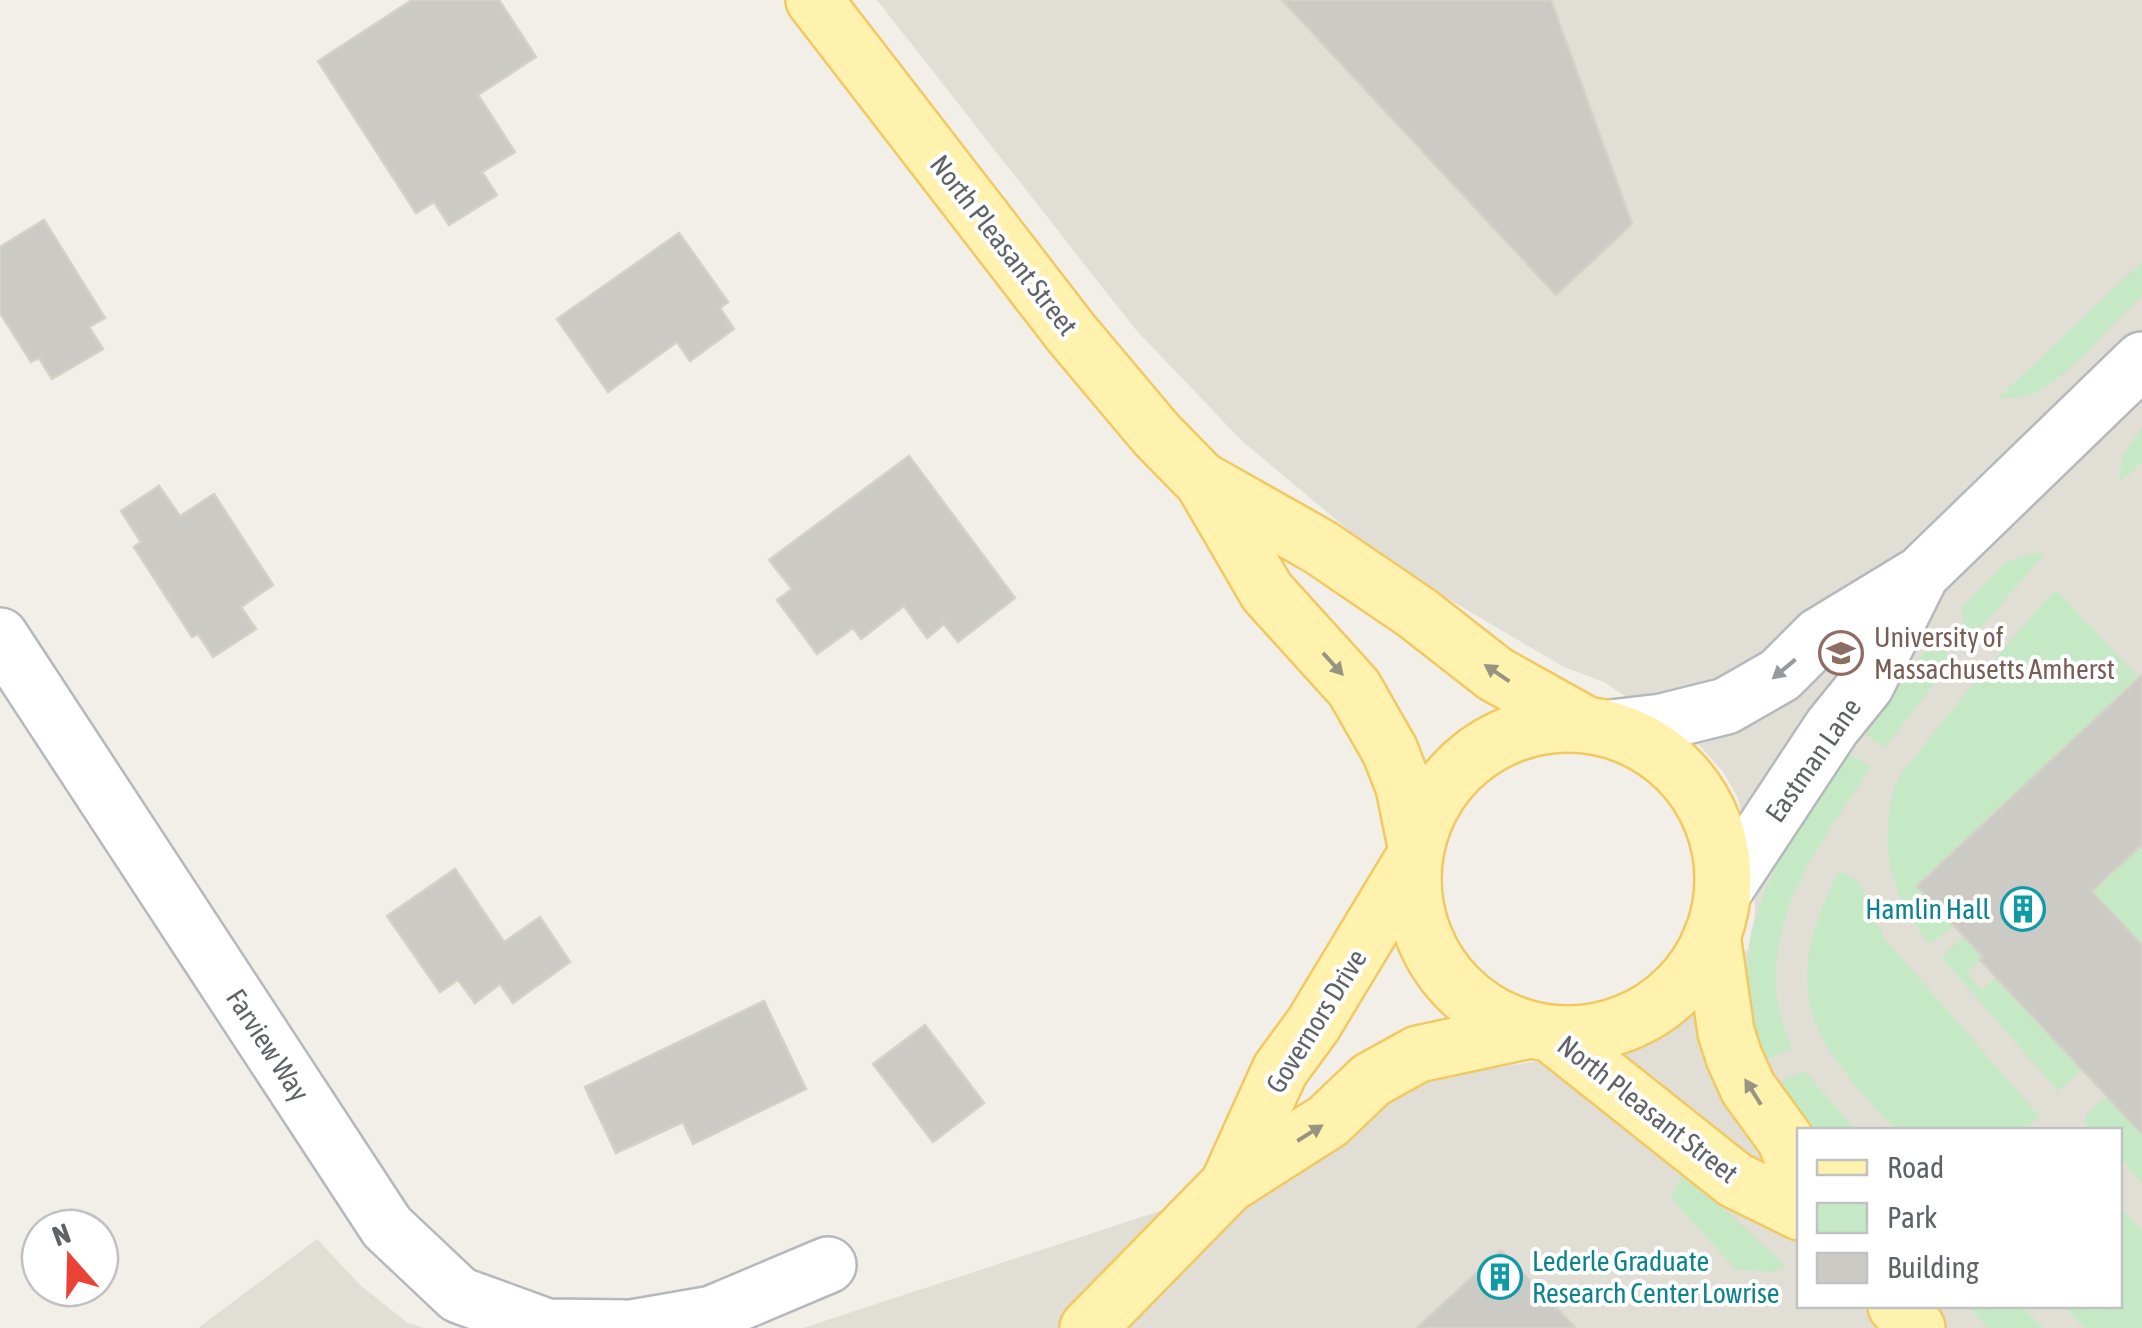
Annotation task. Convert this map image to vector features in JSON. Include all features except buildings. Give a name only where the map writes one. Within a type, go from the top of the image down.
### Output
[{"type":"main road","name":"North Pleasant Street","points":[[814,0],[1072,334],[1157,435],[1204,482],[1267,592],[1354,688],[1390,751],[1404,787],[1414,852]]},
{"type":"main road","name":"North Pleasant Street","points":[[1204,482],[1320,548],[1418,613],[1495,674],[1596,725]]},
{"type":"main road","points":[[1719,912],[1698,964],[1670,997],[1634,1020],[1593,1033],[1540,1032],[1484,1010],[1447,978],[1421,934],[1414,852],[1440,788],[1468,759],[1502,737],[1540,726],[1596,725],[1658,751],[1694,787],[1717,834],[1726,1032],[1748,1088],[1785,1139],[1797,1169]]},
{"type":"main road","name":"Governors Drive","points":[[1228,1185],[1280,1070],[1314,1026],[1414,852]]},
{"type":"main road","name":"North Pleasant Street","points":[[1540,1032],[1735,1180],[1797,1211]]},
{"type":"main road","name":"Governors Drive","points":[[1088,1328],[1228,1185],[1328,1121],[1370,1080],[1418,1054],[1540,1032]]},
{"type":"main road","points":[[1898,1308],[1917,1328]]},
{"type":"street","name":"Eastman Lane","points":[[1596,725],[1662,722],[1726,706],[1780,674],[1819,636],[1920,574],[2142,360]]},
{"type":"street","name":"Eastman Lane","points":[[1719,912],[1832,728],[1866,684],[1920,574]]},
{"type":"street","name":"Farview Way","points":[[0,636],[387,1228],[459,1295],[547,1327],[628,1328],[712,1314],[828,1264]]},
{"type":"shaded area","name":"University of Massachusetts Amherst","points":[[877,0],[2142,0],[2142,1328],[803,1328],[1178,1205],[1433,1077],[1632,1047],[1685,1013],[1748,949],[1755,913],[1753,862],[1738,798],[1723,772],[1700,746],[1604,682],[1564,667],[1423,584],[1346,528],[1242,441],[1136,330]]},
{"type":"shaded area","points":[[317,1239],[361,1286],[408,1323],[424,1328],[198,1328]]},
{"type":"green space","points":[[2142,262],[2142,295],[2078,361],[2037,392],[1998,398]]},
{"type":"green space","points":[[2142,428],[2142,462],[2119,483],[2122,457]]},
{"type":"green space","points":[[2034,553],[2045,554],[1967,643],[1962,607],[2006,562]]},
{"type":"green space","points":[[2056,590],[2142,681],[2125,692],[1918,885],[1955,926],[1929,944],[1898,891],[1888,855],[1889,815],[1895,787],[1958,703]]},
{"type":"green space","points":[[1944,627],[1948,666],[1885,747],[1862,733]]},
{"type":"green space","points":[[1847,752],[1871,767],[1817,850],[1789,908],[1776,971],[1779,1010],[1792,1049],[1765,1060],[1751,1016],[1747,975],[1752,935],[1779,860]]},
{"type":"green space","points":[[2141,846],[2142,850],[2142,945],[2092,891]]},
{"type":"green space","points":[[1839,871],[1858,881],[1885,939],[2039,1116],[2026,1128],[1894,1128],[1842,1069],[1812,1012],[1807,982],[1820,913]]},
{"type":"green space","points":[[1964,936],[1983,957],[1967,973],[1982,990],[1999,974],[2083,1068],[2058,1091],[1944,960],[1945,954]]},
{"type":"green space","points":[[1805,1071],[1853,1128],[1812,1128],[1778,1083]]},
{"type":"green space","points":[[2108,1096],[2142,1125],[2142,1184],[2122,1160],[2122,1128],[2090,1128],[2084,1121]]},
{"type":"green space","points":[[1681,1176],[1729,1213],[1786,1267],[1770,1272],[1736,1269],[1671,1198]]},
{"type":"green space","points":[[2122,1207],[2142,1231],[2142,1328],[2085,1328],[2066,1308],[2122,1308]]},
{"type":"green space","points":[[1970,1308],[2023,1308],[2043,1328],[1988,1328]]},
{"type":"place","name":"University of Massachusetts Amherst","points":[[1841,653]]},
{"type":"place","name":"Hamlin Hall","points":[[2023,909]]},
{"type":"place","name":"Lederle Graduate Research Center Lowrise","points":[[1500,1277]]}]
